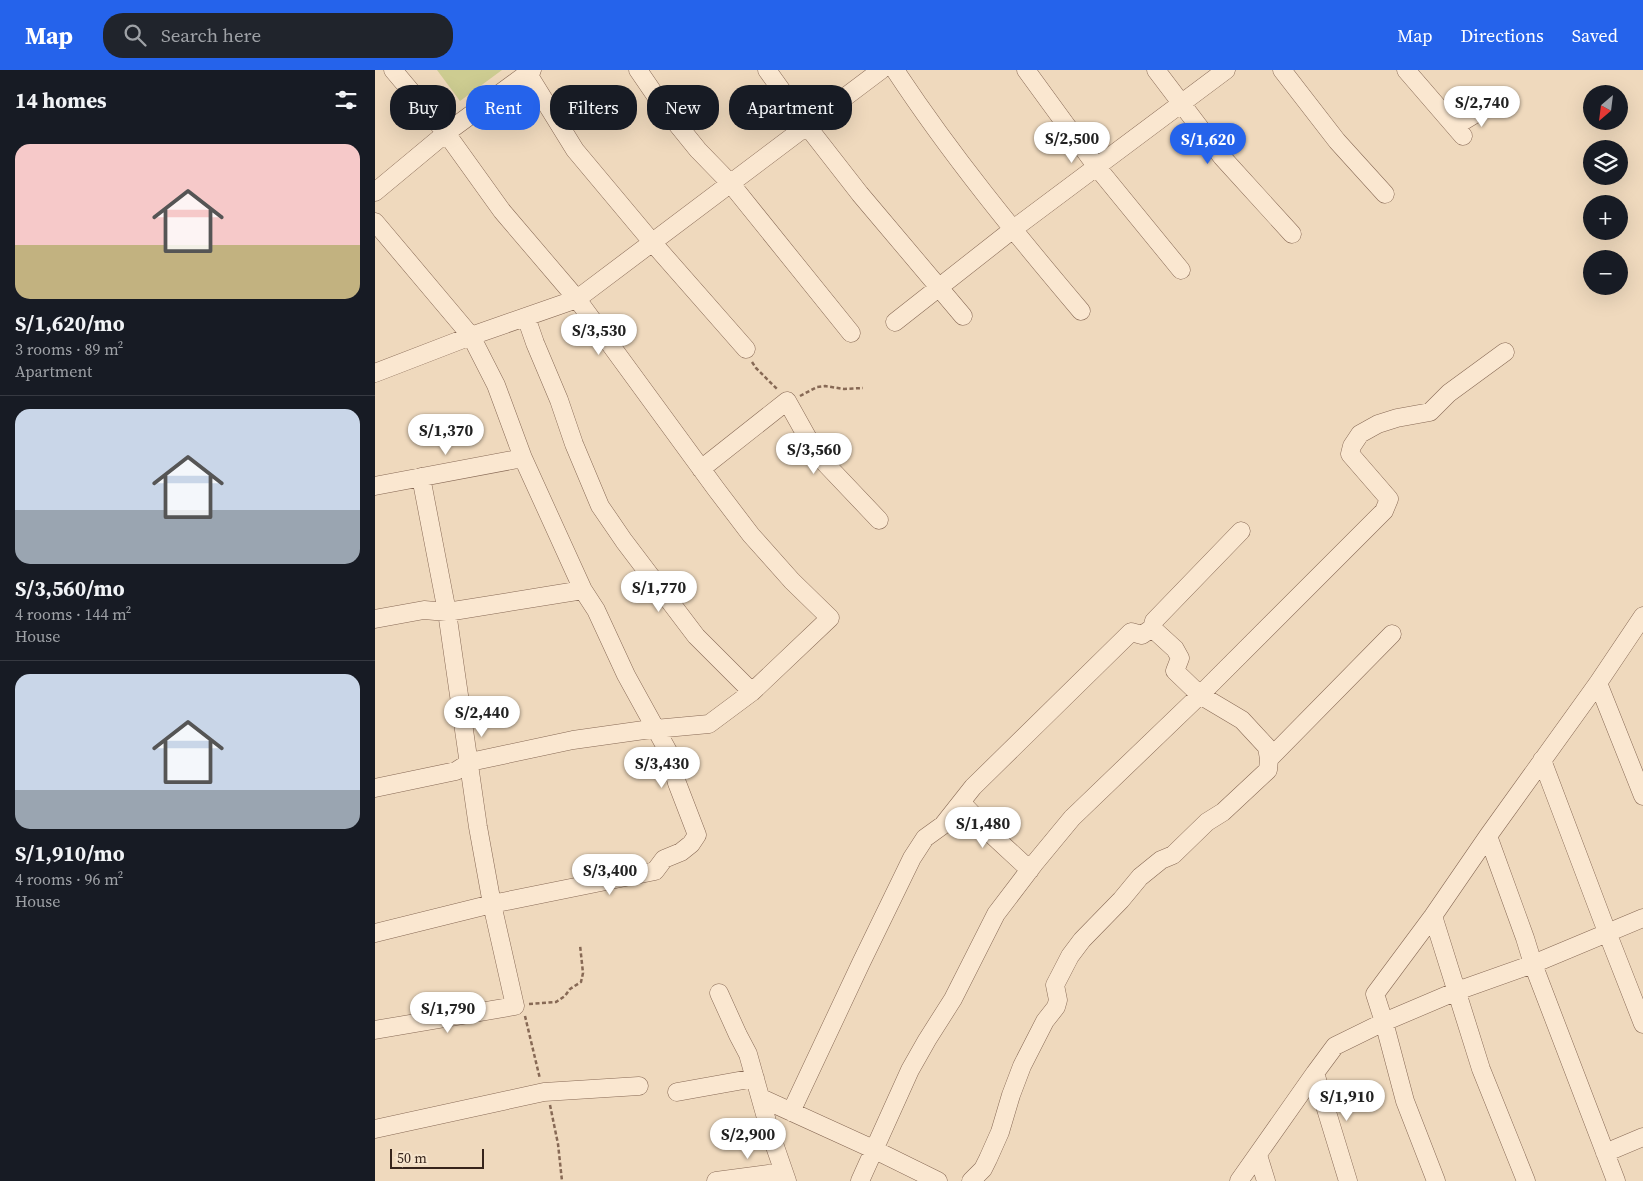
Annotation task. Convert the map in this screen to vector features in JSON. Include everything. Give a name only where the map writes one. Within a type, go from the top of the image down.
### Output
[{"type":"street","points":[[375,788],[456,771],[470,762],[573,740],[709,724],[752,692],[830,618],[792,581],[751,535],[577,300],[502,211],[446,132],[393,70]]},
{"type":"street","points":[[638,70],[664,108],[698,150],[731,184],[851,334]]},
{"type":"street","points":[[767,70],[778,85]]},
{"type":"street","points":[[852,92],[881,70]]},
{"type":"street","points":[[895,70],[926,117],[1012,230],[1081,311]]},
{"type":"street","points":[[1027,70],[1097,166],[1181,270]]},
{"type":"street","points":[[1156,70],[1222,157],[1291,234]]},
{"type":"street","points":[[895,322],[1012,230],[1227,70]]},
{"type":"street","points":[[1282,70],[1337,141],[1385,194]]},
{"type":"street","points":[[1406,70],[1459,131],[1493,103]]},
{"type":"street","points":[[375,192],[446,132],[530,72],[575,150],[652,242],[746,349]]},
{"type":"street","points":[[376,371],[526,316],[577,300],[802,130]]},
{"type":"street","points":[[810,130],[860,194],[963,316]]},
{"type":"street","points":[[375,222],[471,336],[496,384],[523,458],[583,590],[596,610],[626,675],[669,753],[677,783],[697,836],[681,852],[664,859],[655,871],[492,904],[375,933]]},
{"type":"street","points":[[526,316],[574,444],[600,506],[696,636],[752,692]]},
{"type":"street","points":[[860,1181],[910,1070],[953,999],[997,914],[1030,870],[1072,818],[1200,695],[1384,511],[1389,499],[1350,454],[1351,446],[1360,434],[1378,424],[1397,418],[1430,412],[1449,393],[1505,352]]},
{"type":"street","points":[[701,469],[787,401],[811,444],[823,461],[879,520]]},
{"type":"street","points":[[375,486],[523,458]]},
{"type":"street","points":[[375,1030],[518,1005],[492,904],[478,827],[447,612],[421,477]]},
{"type":"street","points":[[791,1112],[913,858],[925,838],[943,825],[973,787],[1131,632],[1142,635],[1152,628],[1155,621],[1241,531]]},
{"type":"street","points":[[375,618],[424,610],[447,612],[583,590]]},
{"type":"street","points":[[1436,1181],[1405,1101],[1375,994],[1433,916],[1598,683],[1643,616]]},
{"type":"street","points":[[971,1181],[983,1169],[988,1159],[1022,1066],[1045,1020],[1056,1007],[1058,1000],[1055,985],[1070,956],[1082,940],[1121,900],[1140,877],[1161,860],[1173,855],[1207,822],[1223,812],[1268,770],[1267,747],[1242,720],[1200,695],[1175,670],[1180,658],[1175,649],[1152,628]]},
{"type":"street","points":[[1269,759],[1392,634]]},
{"type":"street","points":[[1598,683],[1643,796]]},
{"type":"street","points":[[1542,760],[1643,1024]]},
{"type":"street","points":[[961,802],[991,834],[1030,870]]},
{"type":"street","points":[[1488,836],[1533,964],[1616,1181]]},
{"type":"street","points":[[1433,916],[1481,1069],[1526,1181]]},
{"type":"street","points":[[1239,1181],[1335,1046],[1384,1022],[1457,991],[1533,964],[1643,918]]},
{"type":"street","points":[[716,1181],[785,1176],[770,1132],[748,1054],[719,993]]},
{"type":"street","points":[[1315,1073],[1348,1181]]},
{"type":"street","points":[[677,1092],[755,1078]]},
{"type":"street","points":[[375,1129],[543,1092],[639,1086]]},
{"type":"street","points":[[761,1098],[938,1181]]},
{"type":"street","points":[[1605,1153],[1643,1137]]},
{"type":"street","points":[[1258,1155],[1265,1181]]},
{"type":"path","points":[[746,349],[756,368],[787,401],[817,387],[863,388]]},
{"type":"path","points":[[562,1181],[557,1136],[549,1102],[543,1092],[518,1005],[557,1002],[581,982],[583,973],[580,945]]},
{"type":"shaded area","points":[[437,70],[502,70],[482,85],[466,85],[466,97],[460,101],[456,96],[456,85],[448,85]]}]
